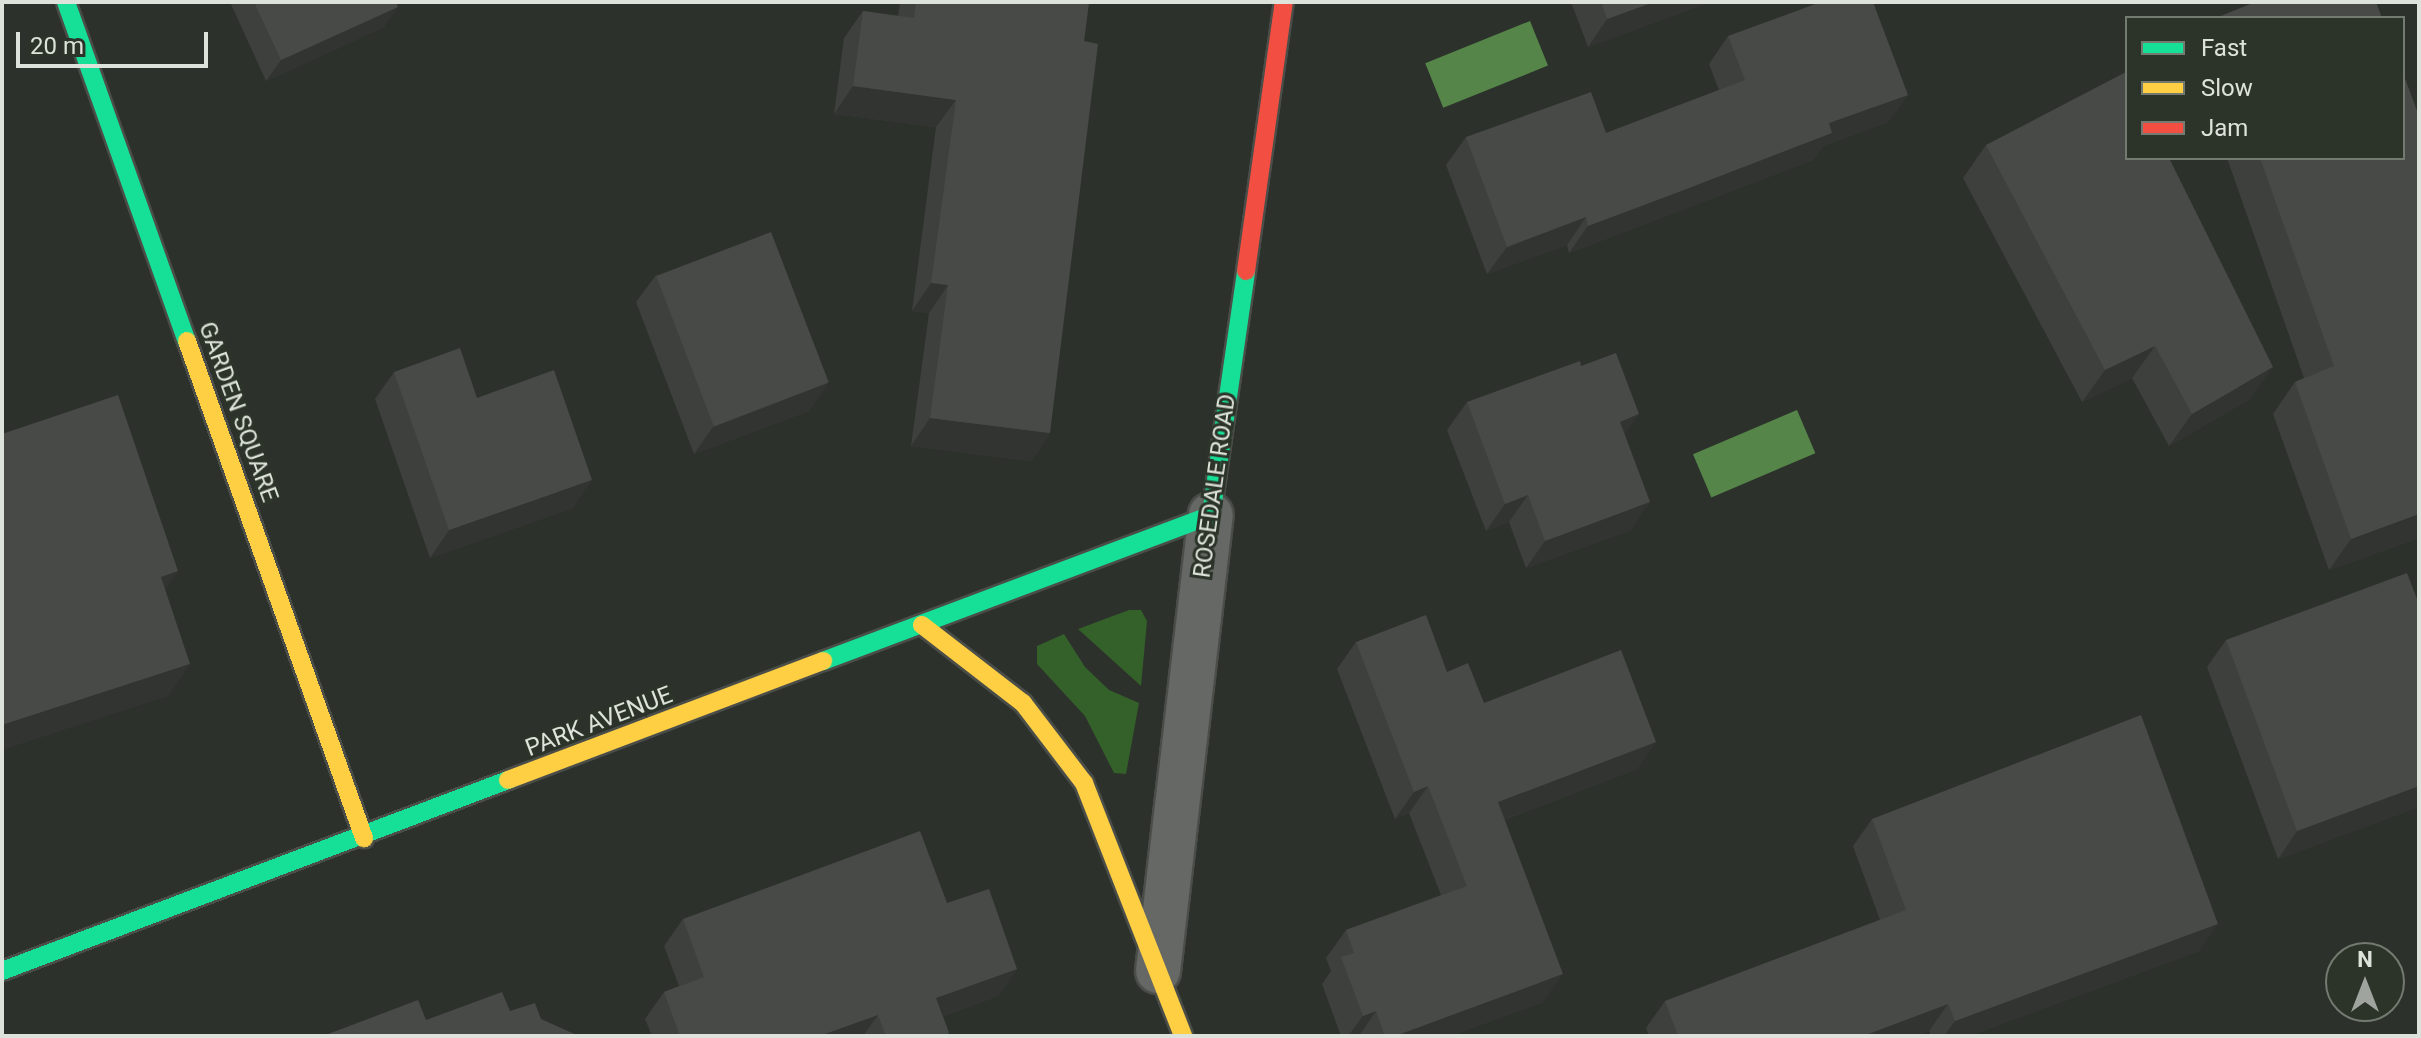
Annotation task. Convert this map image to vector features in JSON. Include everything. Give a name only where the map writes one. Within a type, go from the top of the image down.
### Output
[{"type":"street","name":"GARDEN SQUARE","points":[[66,2],[364,838]]},
{"type":"street","name":"ROSEDALE ROAD","points":[[1158,971],[1211,515],[1284,2]]},
{"type":"street","name":"PARK AVENUE","points":[[2,971],[364,838],[1211,515]]},
{"type":"street","name":"ROSEDALE ROAD","points":[[922,625],[1023,703],[1057,743],[1084,783],[1183,1036]]},
{"type":"shaded area","points":[[1530,21],[1548,66],[1443,108],[1425,63]]},
{"type":"shaded area","points":[[1797,410],[1815,453],[1711,497],[1693,454]]},
{"type":"shaded area","points":[[1129,610],[1141,610],[1147,621],[1141,686],[1078,629]]},
{"type":"shaded area","points":[[1064,634],[1085,667],[1109,690],[1139,703],[1126,774],[1114,773],[1085,716],[1037,664],[1037,646]]},
{"type":"building","points":[[254,2],[396,2],[398,7],[281,60]]},
{"type":"building","points":[[916,2],[1089,2],[1084,41],[1098,44],[1050,433],[930,418],[948,285],[931,283],[956,100],[853,86],[863,11],[914,18]]},
{"type":"building","points":[[1601,2],[1654,2],[1607,19]]},
{"type":"building","points":[[1821,2],[1873,2],[1908,95],[1829,123],[1832,133],[1676,193],[1588,226],[1586,217],[1507,247],[1466,137],[1591,92],[1606,133],[1745,80],[1728,36]]},
{"type":"building","points":[[2255,2],[2376,2],[2381,16],[2221,16]]},
{"type":"building","points":[[2125,73],[2125,160],[2170,160],[2273,367],[2192,414],[2155,346],[2105,370],[1986,145]]},
{"type":"building","points":[[2405,78],[2419,116],[2419,514],[2351,539],[2295,382],[2334,366],[2261,160],[2405,160]]},
{"type":"building","points":[[771,232],[829,382],[714,426],[656,276]]},
{"type":"building","points":[[460,348],[477,398],[554,370],[592,480],[449,530],[394,372]]},
{"type":"building","points":[[1616,353],[1639,414],[1620,422],[1650,502],[1545,541],[1528,495],[1505,504],[1467,402],[1580,361],[1581,366]]},
{"type":"building","points":[[118,395],[178,571],[161,577],[190,664],[2,725],[2,434]]},
{"type":"building","points":[[2407,573],[2419,604],[2419,786],[2297,831],[2226,640]]},
{"type":"building","points":[[1426,615],[1447,672],[1468,663],[1484,703],[1621,650],[1656,742],[1498,802],[1563,974],[1395,1036],[1385,1036],[1376,1011],[1363,1016],[1341,957],[1354,953],[1346,930],[1467,886],[1428,786],[1414,792],[1356,642]]},
{"type":"building","points":[[2141,715],[2218,924],[1955,1021],[1948,1004],[1863,1036],[1678,1036],[1665,1001],[1906,910],[1872,819]]},
{"type":"building","points":[[920,831],[947,903],[989,889],[1017,969],[936,998],[949,1033],[942,1036],[886,1036],[878,1015],[819,1036],[680,1036],[664,992],[704,977],[683,919]]},
{"type":"building","points":[[502,992],[510,1011],[535,1003],[541,1019],[579,1036],[323,1036],[418,1000],[426,1020]]},
{"type":"traffic: fast","points":[[66,2],[187,341]]},
{"type":"traffic: fast","points":[[823,661],[1211,515],[1246,271]]},
{"type":"traffic: fast","points":[[2,971],[508,780]]},
{"type":"traffic: slow","points":[[187,341],[364,838]]},
{"type":"traffic: slow","points":[[922,625],[1023,703],[1084,783],[1183,1036]]},
{"type":"traffic: slow","points":[[508,780],[823,661]]},
{"type":"traffic: jam","points":[[1246,271],[1284,2]]}]
